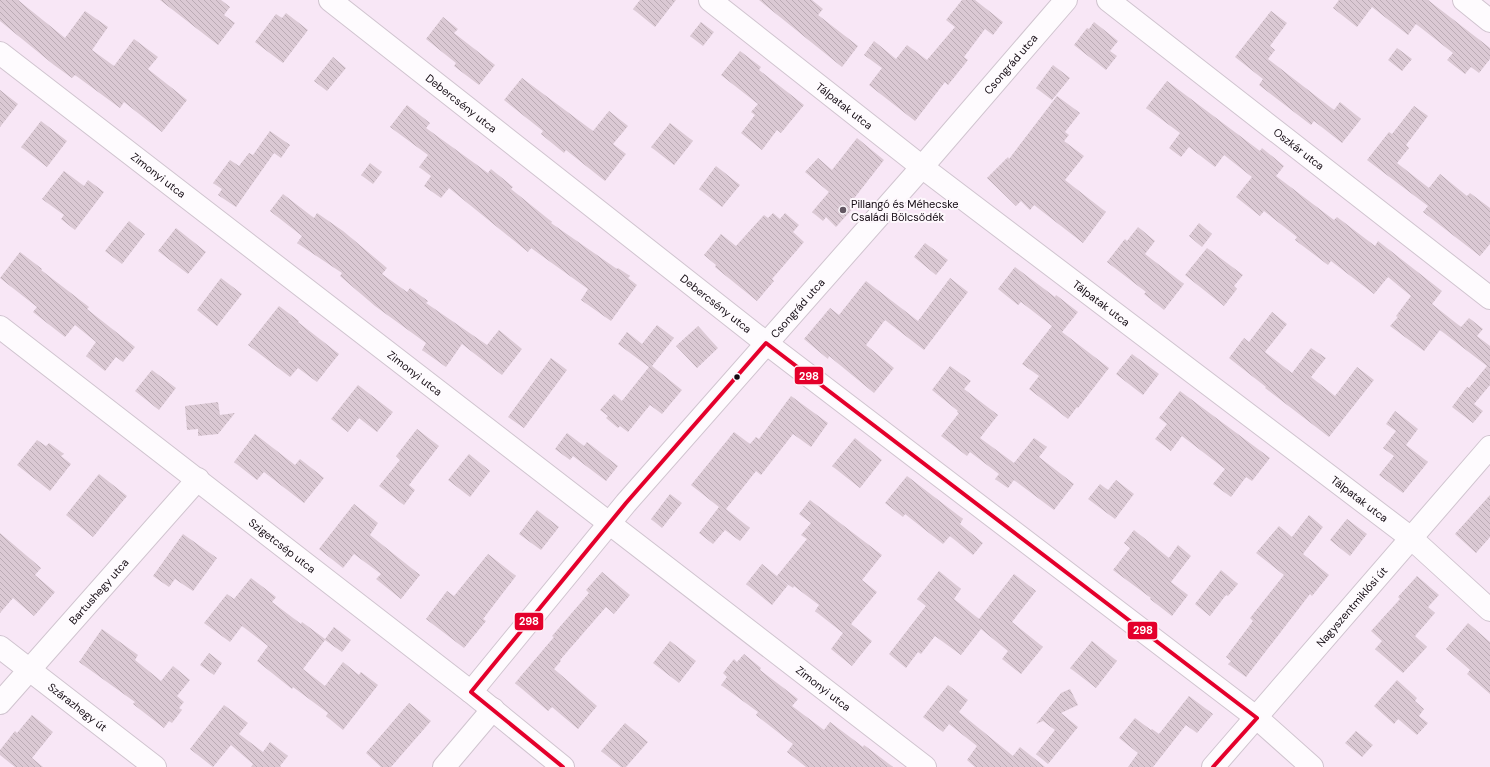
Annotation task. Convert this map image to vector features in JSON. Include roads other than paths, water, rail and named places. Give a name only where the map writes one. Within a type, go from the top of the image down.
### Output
[{"type":"street","name":"Debercsény utca","points":[[330,0],[766,343],[1257,718],[1312,767]]},
{"type":"street","name":"Tálpatak utca","points":[[710,0],[922,167],[1411,538],[1490,610]]},
{"type":"street","name":"Csongrád utca","points":[[471,692],[626,503],[922,167],[1066,0]]},
{"type":"street","name":"Oszkár utca","points":[[1108,0],[1490,298]]},
{"type":"street","points":[[1464,0],[1490,21]]},
{"type":"street","name":"Zimonyi utca","points":[[0,53],[925,767]]},
{"type":"street","name":"Szigetcsép utca","points":[[0,327],[493,709],[563,767]]},
{"type":"street","name":"Nagyszentmiklósi út","points":[[1213,767],[1490,447]]},
{"type":"street","name":"Bartushegy utca","points":[[0,703],[198,479]]},
{"type":"street","name":"Szárazhegy út","points":[[0,647],[155,767]]},
{"type":"street","points":[[444,767],[493,709]]},
{"type":"place","name":"Pillangó és Méhecske Családi Bölcsődék","points":[[843,210]]}]
